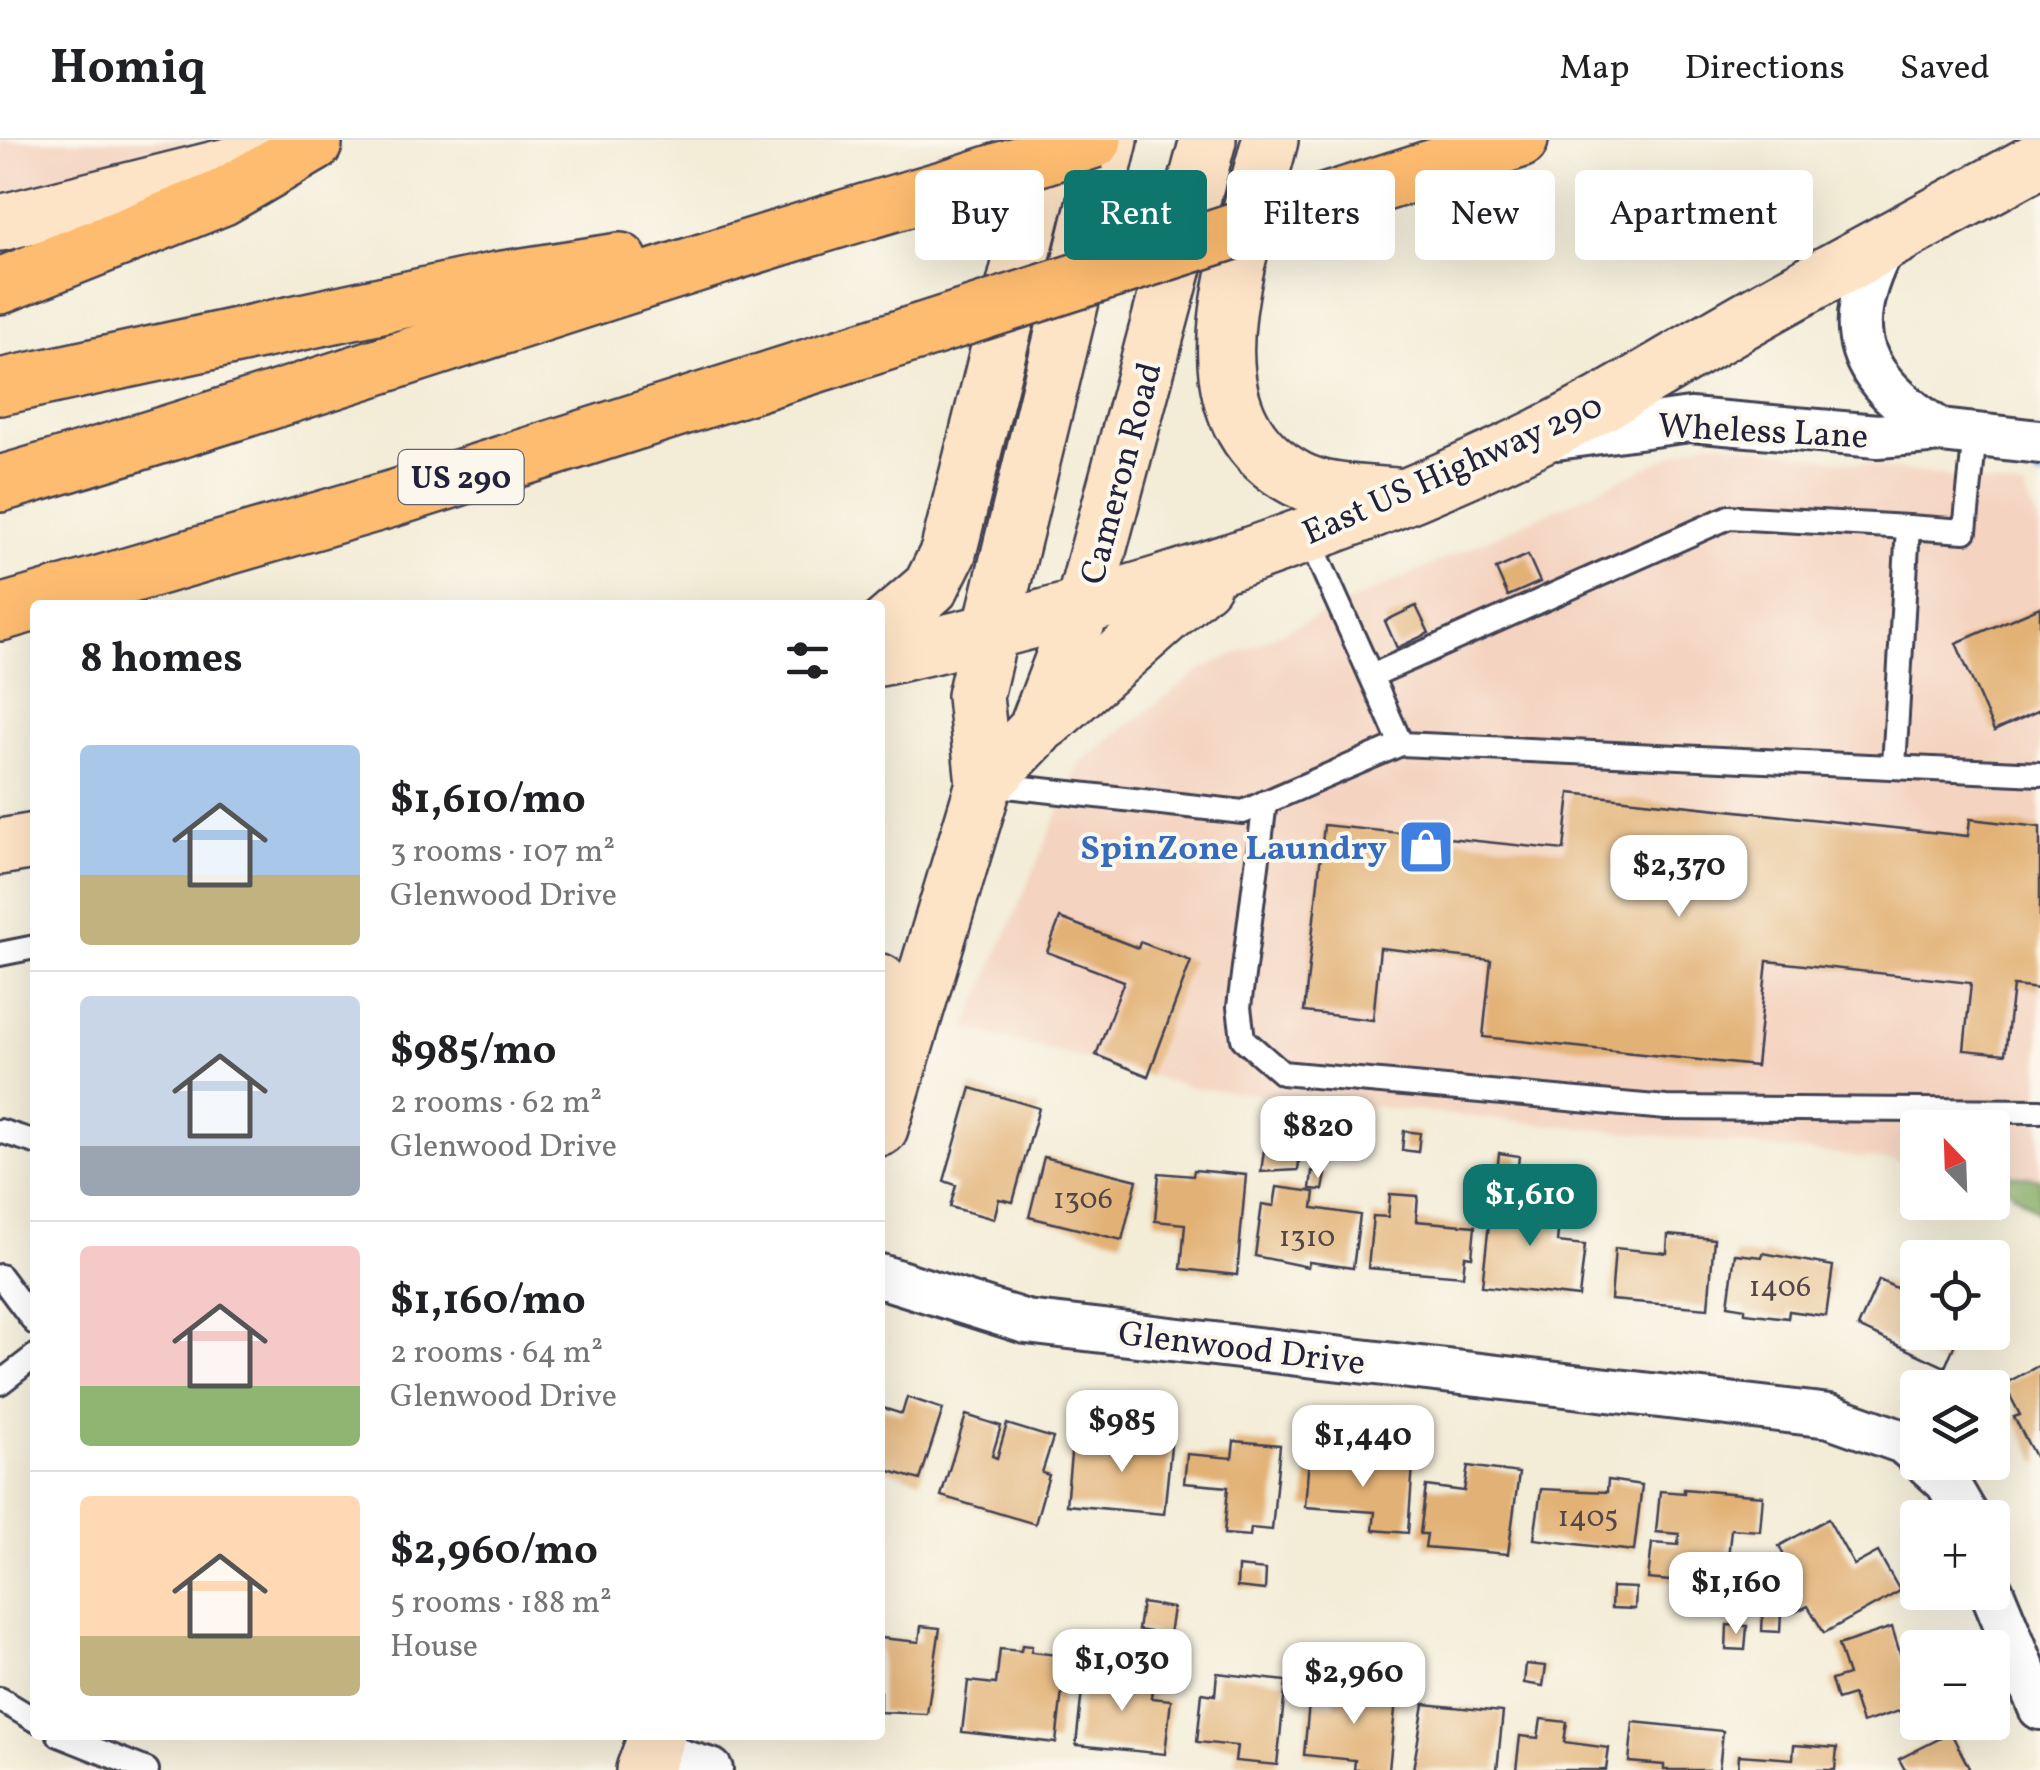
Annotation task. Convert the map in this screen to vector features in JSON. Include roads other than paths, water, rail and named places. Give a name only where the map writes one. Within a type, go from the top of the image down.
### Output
[{"type":"highway","points":[[0,484],[350,378],[771,238],[953,186],[1094,140]]},
{"type":"highway","name":"US 290","points":[[45,600],[395,498],[1520,140]]},
{"type":"highway","points":[[0,286],[221,198],[316,141]]},
{"type":"highway","points":[[0,387],[498,280],[771,238]]},
{"type":"highway","name":"US 290","points":[[0,613],[30,604]]},
{"type":"main road","points":[[885,627],[932,586],[948,554],[1051,140]]},
{"type":"main road","name":"Cameron Road","points":[[886,1110],[984,784],[975,696],[1110,140]]},
{"type":"main road","name":"Cameron Road","points":[[984,784],[1036,730],[1083,607],[1208,140]]},
{"type":"main road","points":[[1270,140],[1228,314],[1222,354],[1226,388],[1243,425],[1264,451],[1298,479],[1336,490],[1405,497]]},
{"type":"main road","points":[[0,223],[316,141]]},
{"type":"main road","name":"East US Highway 290","points":[[885,657],[990,633],[1228,563],[1405,497],[1526,444],[2040,160]]},
{"type":"main road","points":[[1036,730],[1147,628],[1228,563]]},
{"type":"main road","points":[[0,847],[30,842]]},
{"type":"street","name":"Wheless Lane","points":[[1885,243],[1865,280],[1858,308],[1859,334],[1867,360],[1885,388],[1906,409],[1958,433]]},
{"type":"street","name":"Wheless Lane","points":[[1526,444],[1637,424],[1690,420],[1878,436],[1958,433],[2040,442]]},
{"type":"street","name":"Glenwood Drive","points":[[885,1278],[1026,1322],[1830,1416],[1900,1446]]},
{"type":"street","points":[[1999,1610],[2040,1708]]},
{"type":"street","points":[[651,1752],[711,1770]]},
{"type":"lane","points":[[1371,676],[1728,517],[1965,531],[1958,433]]},
{"type":"lane","points":[[1894,766],[1908,527]]},
{"type":"lane","points":[[1308,534],[1401,744]]},
{"type":"lane","points":[[984,784],[1242,812],[1401,744],[2040,774]]},
{"type":"lane","points":[[1265,802],[1239,1007],[1242,1040],[1282,1073],[1666,1108],[2040,1111]]},
{"type":"lane","points":[[0,954],[30,948]]},
{"type":"lane","points":[[0,1131],[30,1140]]},
{"type":"lane","points":[[0,1276],[30,1315]]},
{"type":"lane","points":[[0,1383],[30,1360]]},
{"type":"lane","points":[[0,1699],[30,1717]]},
{"type":"lane","points":[[71,1740],[147,1770]]},
{"type":"waterway","points":[[2034,461],[2040,474]]},
{"type":"place","name":"SpinZone Laundry","points":[[1426,847]]}]
